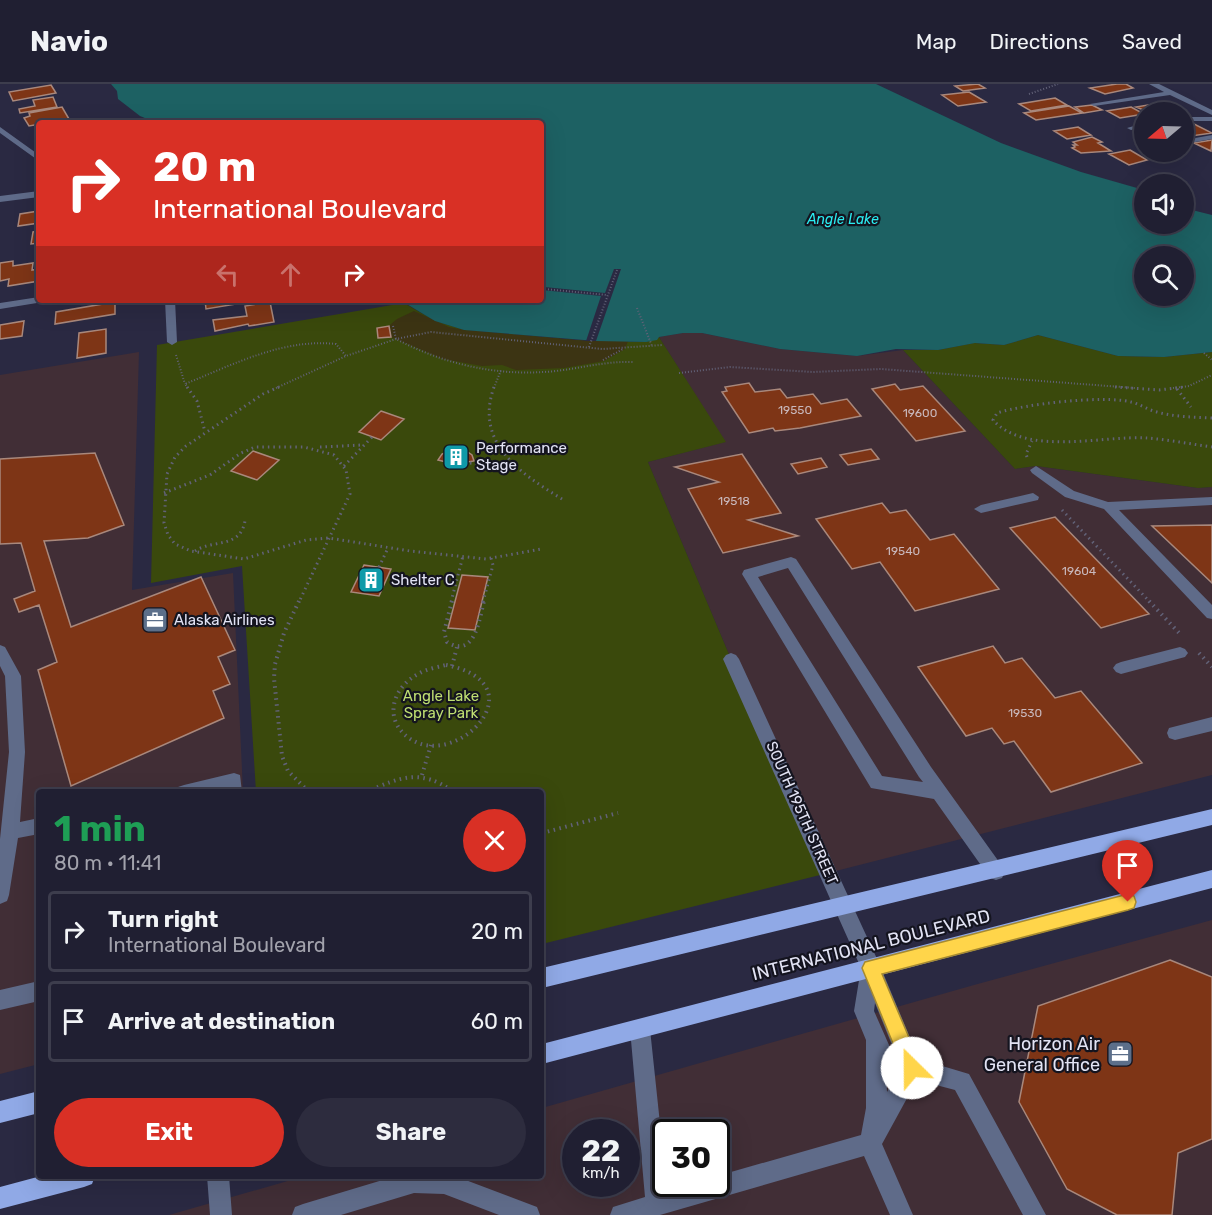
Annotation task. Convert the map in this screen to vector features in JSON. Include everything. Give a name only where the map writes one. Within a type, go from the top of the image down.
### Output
[{"type":"main road","points":[[544,978],[843,904],[996,872],[1212,817]]},
{"type":"main road","name":"INTERNATIONAL BOULEVARD","points":[[544,1053],[1212,879]]},
{"type":"main road","points":[[0,1112],[36,1103]]},
{"type":"main road","points":[[0,1198],[73,1179]]},
{"type":"street","points":[[1153,84],[1212,112]]},
{"type":"street","points":[[1094,104],[1172,93]]},
{"type":"street","points":[[1194,114],[1204,108]]},
{"type":"street","points":[[1194,119],[1212,119]]},
{"type":"street","points":[[0,129],[36,157]]},
{"type":"street","points":[[1194,140],[1212,137]]},
{"type":"street","points":[[0,199],[36,194]]},
{"type":"street","points":[[0,306],[36,300]]},
{"type":"street","points":[[170,303],[172,342]]},
{"type":"street","points":[[1036,470],[1052,486],[1068,495],[1108,506],[1212,501]]},
{"type":"street","points":[[981,509],[1032,497]]},
{"type":"street","points":[[1108,506],[1212,614]]},
{"type":"street","points":[[939,792],[878,783],[749,574],[791,562],[939,792],[996,872]]},
{"type":"street","points":[[1121,668],[1184,647]]},
{"type":"street","points":[[0,651],[13,676],[17,752],[10,832],[0,895]]},
{"type":"street","name":"SOUTH 195TH STREET","points":[[731,658],[843,904],[912,1068]]},
{"type":"street","points":[[1175,733],[1212,724]]},
{"type":"street","points":[[196,789],[234,780],[234,789]]},
{"type":"street","points":[[10,832],[36,827]]},
{"type":"street","points":[[871,968],[864,1011],[886,1061],[895,1066],[962,1081],[1035,1215]]},
{"type":"street","points":[[0,1000],[36,992]]},
{"type":"street","points":[[640,1029],[657,1205]]},
{"type":"street","points":[[875,1037],[877,1108],[870,1143],[902,1215]]},
{"type":"street","points":[[621,1215],[870,1143],[912,1068]]},
{"type":"street","points":[[218,1179],[221,1215]]},
{"type":"street","points":[[303,1215],[414,1182],[444,1183],[529,1215]]},
{"type":"path","points":[[1029,94],[1058,84]]},
{"type":"path","points":[[590,345],[616,270]]},
{"type":"path","points":[[545,289],[608,295]]},
{"type":"path","points":[[637,308],[652,346]]},
{"type":"path","points":[[393,326],[396,339],[418,352],[441,360],[501,370],[553,371],[600,362],[633,362]]},
{"type":"path","points":[[541,549],[491,558],[388,548],[329,538],[306,540],[244,558],[195,551],[182,548],[168,535],[164,523],[164,493],[167,474],[175,457],[205,432],[263,394],[346,356],[396,339],[431,332],[624,349],[663,345]]},
{"type":"path","points":[[172,342],[185,384],[197,401],[205,432]]},
{"type":"path","points":[[185,384],[239,361],[313,342],[336,344],[346,356]]},
{"type":"path","points":[[600,362],[624,349]]},
{"type":"path","points":[[1204,353],[1212,360]]},
{"type":"path","points":[[679,373],[730,367],[813,372],[881,369],[1177,389],[1212,375]]},
{"type":"path","points":[[501,370],[489,406],[488,420],[498,443],[516,468],[562,499]]},
{"type":"path","points":[[1177,389],[1191,407]]},
{"type":"path","points":[[1212,418],[1179,417],[1154,412],[1130,402],[1089,401],[1018,406],[997,413],[993,420],[1001,429],[1032,441],[1148,438],[1212,447]]},
{"type":"path","points":[[344,466],[373,436]]},
{"type":"path","points":[[164,493],[215,473],[247,449],[268,444],[317,447],[362,445]]},
{"type":"path","points":[[306,789],[288,771],[282,756],[275,688],[275,664],[284,633],[350,494],[350,482],[344,466],[336,456],[317,447]]},
{"type":"path","points":[[470,463],[516,468]]},
{"type":"path","points":[[1057,505],[1184,647]]},
{"type":"path","points":[[195,551],[201,547],[211,547],[238,537],[243,532],[245,521]]},
{"type":"path","points":[[379,567],[388,548]]},
{"type":"path","points":[[463,556],[444,632],[447,642],[458,647],[468,645],[474,638],[493,565],[491,558]]},
{"type":"path","points":[[452,666],[458,647]]},
{"type":"path","points":[[1196,650],[1212,667]]},
{"type":"path","points":[[430,667],[461,667],[474,673],[484,682],[489,694],[489,707],[484,720],[474,731],[460,740],[431,745],[412,740],[400,732],[393,721],[391,708],[395,695],[403,683],[430,667]]},
{"type":"path","points":[[422,776],[431,745]]},
{"type":"path","points":[[373,789],[405,776],[422,776],[436,780],[450,789]]},
{"type":"path","points":[[544,832],[618,813]]},
{"type":"shaded area","points":[[702,333],[780,349],[857,356],[903,350],[1015,469],[1036,466],[1198,488],[1212,487],[1212,775],[828,873],[731,659],[648,462],[725,442],[659,337]]},
{"type":"shaded area","points":[[139,352],[132,590],[233,573],[243,789],[36,789],[36,1065],[0,1074],[0,375]]},
{"type":"shaded area","points":[[1212,920],[1212,1215],[169,1215],[295,1179],[544,1179],[544,1107]]},
{"type":"green space","name":"Angle Lake Spray Park","points":[[404,303],[435,321],[464,330],[586,341],[646,342],[659,337],[726,442],[648,462],[731,659],[828,873],[544,944],[544,789],[256,789],[242,566],[151,583],[157,345]]},
{"type":"green space","points":[[1038,335],[1118,356],[1164,357],[1212,352],[1212,487],[1198,488],[1036,466],[1015,469],[903,350],[938,350],[974,343],[1004,345]]},
{"type":"sand","points":[[414,311],[449,327],[464,330],[586,341],[628,341],[625,349],[604,361],[564,368],[516,370],[502,365],[482,366],[443,359],[391,337],[384,330],[397,319]]},
{"type":"water","name":"Angle Lake","points":[[111,84],[876,84],[1001,143],[1081,172],[1134,187],[1134,234],[1194,234],[1194,210],[1212,215],[1212,352],[1164,357],[1118,356],[1038,335],[1004,345],[975,343],[938,350],[896,349],[857,356],[780,349],[702,333],[683,333],[646,342],[596,341],[464,330],[435,321],[405,303],[544,303],[544,120],[150,120],[140,116],[118,99],[117,91]]},
{"type":"pier","points":[[614,269],[621,269],[596,341],[586,341],[601,296],[544,290],[544,287],[605,293]]},
{"type":"building","points":[[978,84],[985,88],[963,91],[955,86]]},
{"type":"building","points":[[1126,84],[1133,88],[1105,94],[1090,88]]},
{"type":"building","points":[[51,85],[56,93],[13,101],[9,92]]},
{"type":"building","points":[[969,92],[986,102],[958,106],[942,95]]},
{"type":"building","points":[[53,97],[57,107],[20,113],[19,109],[35,106],[33,100]]},
{"type":"building","points":[[1055,98],[1067,105],[1031,111],[1019,104]]},
{"type":"building","points":[[1092,105],[1102,110],[1084,113],[1075,107]]},
{"type":"building","points":[[1069,106],[1082,113],[1036,120],[1024,113]]},
{"type":"building","points":[[62,107],[69,119],[36,120],[36,125],[29,126],[24,118],[30,116],[29,113]]},
{"type":"building","points":[[1131,107],[1134,109],[1134,116],[1120,118],[1107,111]]},
{"type":"building","points":[[1194,124],[1212,133],[1194,136]]},
{"type":"building","points":[[1078,127],[1091,135],[1067,139],[1054,131]]},
{"type":"building","points":[[1092,137],[1102,142],[1098,143],[1111,151],[1081,153],[1072,148],[1075,147],[1073,145],[1077,145],[1073,142]]},
{"type":"building","points":[[1212,140],[1211,151],[1194,143]]},
{"type":"building","points":[[1130,150],[1134,152],[1134,162],[1140,162],[1129,165],[1109,154]]},
{"type":"building","points":[[36,211],[36,223],[18,226],[20,214]]},
{"type":"building","points":[[33,232],[36,232],[36,243],[31,244]]},
{"type":"building","points":[[13,261],[13,266],[33,263],[32,270],[36,269],[36,281],[8,286],[9,279],[0,281],[0,263]]},
{"type":"building","points":[[115,303],[115,314],[55,324],[56,312]]},
{"type":"building","points":[[205,303],[243,303],[206,309]]},
{"type":"building","points":[[270,303],[274,322],[249,326],[248,324],[215,331],[213,320],[247,316],[245,306]]},
{"type":"building","points":[[24,321],[22,336],[0,339],[0,325]]},
{"type":"building","points":[[389,326],[391,337],[378,338],[377,328]]},
{"type":"building","points":[[106,329],[106,353],[77,358],[79,333]]},
{"type":"building","points":[[749,383],[755,392],[780,389],[787,398],[813,394],[821,404],[847,399],[861,416],[800,428],[775,431],[773,428],[749,433],[722,392],[727,391],[725,387]]},
{"type":"building","points":[[895,384],[900,390],[923,386],[965,431],[916,441],[872,389]]},
{"type":"building","points":[[381,411],[404,419],[381,440],[359,432]]},
{"type":"building","name":"Performance Stage","points":[[459,446],[472,455],[474,461],[454,464],[438,460],[442,454]]},
{"type":"building","points":[[871,449],[879,459],[848,465],[840,455]]},
{"type":"building","points":[[253,451],[279,460],[257,480],[231,471]]},
{"type":"building","name":"Alaska Airlines","points":[[95,453],[124,525],[88,538],[44,541],[71,627],[201,577],[235,650],[218,657],[230,684],[213,691],[224,718],[71,786],[38,670],[57,662],[39,605],[19,612],[14,599],[35,591],[21,543],[0,544],[0,459]]},
{"type":"building","points":[[742,454],[781,513],[748,520],[798,536],[723,553],[688,489],[719,482],[675,467]]},
{"type":"building","points":[[821,458],[827,467],[798,474],[791,464]]},
{"type":"building","points":[[882,503],[890,513],[906,510],[930,540],[954,534],[999,589],[915,611],[880,562],[852,569],[816,519]]},
{"type":"building","points":[[1055,517],[1149,614],[1101,628],[1010,528]]},
{"type":"building","points":[[1212,525],[1212,583],[1152,526]]},
{"type":"building","name":"Shelter C","points":[[364,565],[391,569],[379,596],[351,592]]},
{"type":"building","points":[[462,575],[488,577],[475,630],[448,628]]},
{"type":"building","points":[[993,646],[1005,663],[1022,658],[1055,698],[1081,691],[1142,763],[1051,792],[1014,741],[1004,744],[992,728],[966,736],[918,667]]},
{"type":"building","name":"Horizon Air General Office","points":[[1170,960],[1212,977],[1212,1139],[1178,1153],[1172,1215],[1117,1215],[1067,1189],[1019,1102],[1038,1006]]},
{"type":"place","name":"Performance Stage","points":[[456,457]]},
{"type":"place","name":"Shelter C","points":[[371,580]]},
{"type":"place","name":"Alaska Airlines","points":[[155,620]]},
{"type":"place","name":"Horizon Air General Office","points":[[1120,1054]]},
{"type":"route","points":[[912,1068],[871,968],[1128,902]]}]
